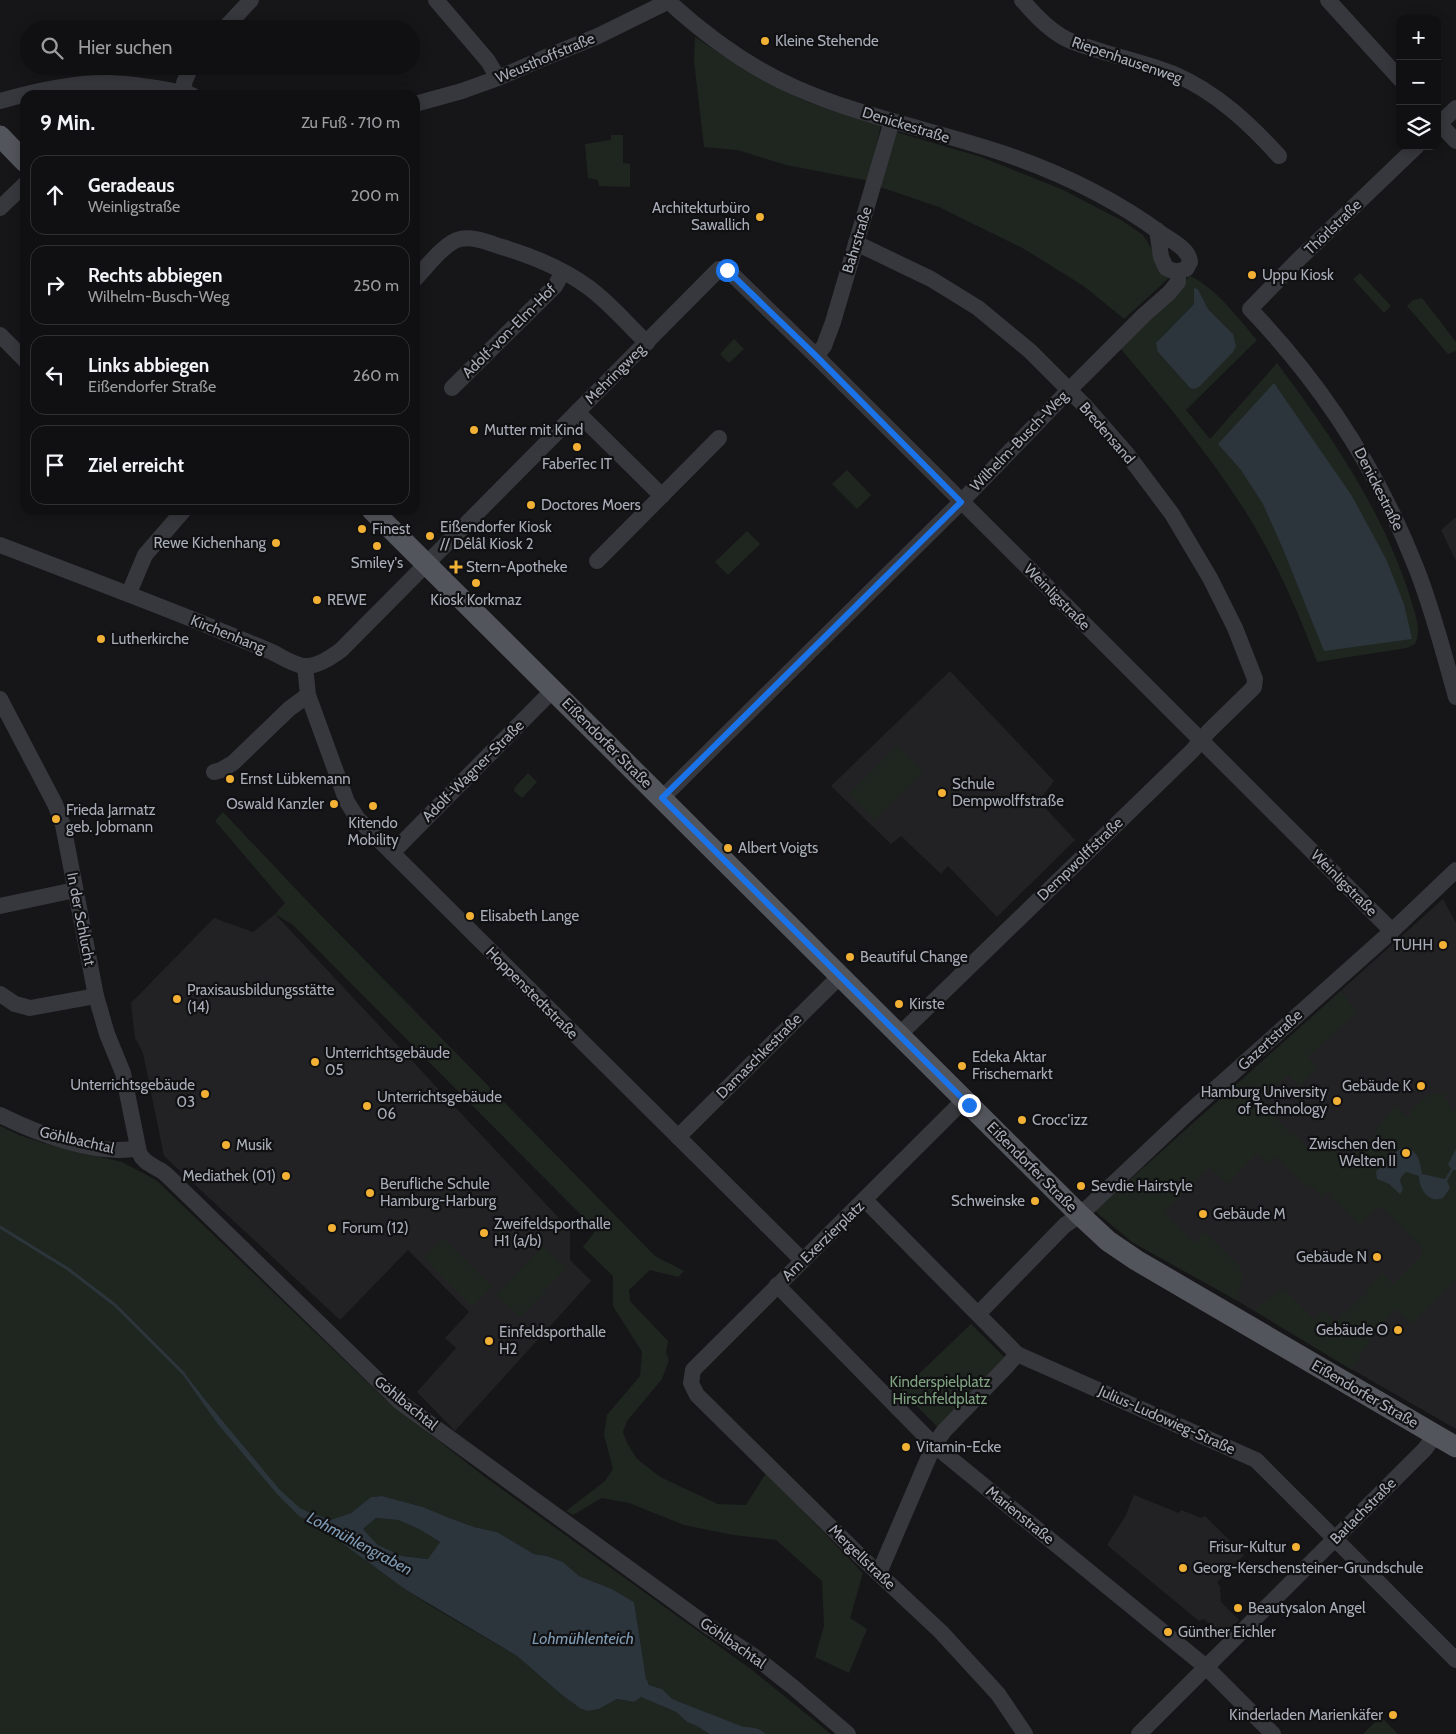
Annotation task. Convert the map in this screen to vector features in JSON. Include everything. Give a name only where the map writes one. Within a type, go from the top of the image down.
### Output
[{"type":"main road","points":[[0,136],[20,157]]},
{"type":"main road","name":"Eißendorfer Straße","points":[[377,515],[1108,1241],[1136,1260],[1456,1447]]},
{"type":"street","points":[[232,20],[251,0]]},
{"type":"street","points":[[436,0],[488,61],[498,78]]},
{"type":"street","name":"Weusthoffstraße","points":[[420,103],[462,91],[498,78],[590,40],[669,0]]},
{"type":"street","name":"Denickestraße","points":[[669,0],[729,50],[794,87],[826,100],[1034,164],[1128,210],[1187,252],[1190,259],[1189,265],[1186,269],[1178,272]]},
{"type":"street","name":"Riepenhausenweg","points":[[1022,0],[1040,19],[1062,37],[1083,46],[1179,76],[1200,88],[1242,117],[1279,156]]},
{"type":"street","points":[[1328,0],[1396,75]]},
{"type":"street","points":[[186,90],[184,82],[187,75]]},
{"type":"street","points":[[43,90],[108,83],[142,85],[167,90]]},
{"type":"street","points":[[0,101],[20,96]]},
{"type":"street","points":[[1441,121],[1456,108]]},
{"type":"street","name":"Bahrstraße","points":[[816,356],[824,346],[833,322],[892,120]]},
{"type":"street","points":[[1441,127],[1456,141]]},
{"type":"street","name":"Thörlstraße","points":[[1250,309],[1413,150]]},
{"type":"street","points":[[0,208],[20,189]]},
{"type":"street","points":[[1157,230],[1163,263],[1168,270],[1178,272]]},
{"type":"street","points":[[420,274],[449,244],[463,239],[488,242],[522,253],[563,272],[597,295],[647,342]]},
{"type":"street","name":"Bredensand","points":[[856,243],[931,279],[978,308],[1030,351],[1069,390],[1127,454],[1172,514],[1210,578],[1234,628],[1255,679]]},
{"type":"street","name":"Weinligstraße","points":[[719,270],[724,269],[730,272],[816,356],[1392,931]]},
{"type":"street","name":"Mehringweg","points":[[426,564],[719,270]]},
{"type":"street","name":"Adolf-von-Elm-Hof","points":[[452,388],[555,286],[563,272]]},
{"type":"street","name":"Wilhelm-Busch-Weg","points":[[662,798],[961,502],[1144,315],[1169,293],[1178,282],[1178,272]]},
{"type":"street","name":"Denickestraße","points":[[1250,309],[1292,354],[1315,384],[1367,464],[1407,544],[1418,571],[1456,697]]},
{"type":"street","points":[[0,335],[20,355]]},
{"type":"street","points":[[578,412],[662,496]]},
{"type":"street","points":[[597,561],[719,438]]},
{"type":"street","points":[[129,593],[145,555],[179,515]]},
{"type":"street","name":"Kirchenhang","points":[[0,546],[98,584],[129,593],[272,652],[288,661],[305,666]]},
{"type":"street","points":[[305,666],[322,662],[341,650],[426,564]]},
{"type":"street","name":"Hoppenstedtstraße","points":[[305,666],[308,696],[347,802],[358,818],[802,1260]]},
{"type":"street","name":"Dempwolffstraße","points":[[899,1035],[1201,741],[1254,687],[1255,679]]},
{"type":"street","name":"Adolf-Wagner-Straße","points":[[392,853],[553,690]]},
{"type":"street","points":[[214,772],[233,763],[288,709],[308,696]]},
{"type":"street","name":"In der Schlucht","points":[[0,699],[63,825],[96,996],[107,1034],[123,1073],[138,1148]]},
{"type":"street","name":"Gazertstraße","points":[[978,1314],[1066,1225],[1080,1215],[1187,1114],[1392,931],[1456,870]]},
{"type":"street","points":[[0,906],[75,890]]},
{"type":"street","name":"Damaschkestraße","points":[[678,1137],[840,976]]},
{"type":"street","points":[[0,994],[15,1004],[30,1008],[96,996]]},
{"type":"street","name":"Am Exerzierplatz","points":[[692,1386],[691,1376],[693,1370],[964,1100]]},
{"type":"street","name":"Göhlbachtal","points":[[0,1115],[26,1128],[76,1144],[122,1150],[138,1148],[145,1162],[158,1168],[172,1180],[400,1402],[708,1626],[755,1657],[848,1734]]},
{"type":"street","name":"Julius-Ludowieg-Straße","points":[[865,1200],[1017,1354],[1256,1460],[1456,1660]]},
{"type":"street","name":"Marienstraße","points":[[777,1285],[934,1445],[1206,1667],[1273,1734]]},
{"type":"street","points":[[879,1573],[934,1445],[944,1430],[1017,1354]]},
{"type":"street","name":"Mergellstraße","points":[[692,1386],[697,1395],[941,1632],[998,1694],[1025,1734]]},
{"type":"street","name":"Barlachstraße","points":[[1139,1734],[1425,1449],[1435,1435]]},
{"type":"shaded area","points":[[1456,518],[1456,561],[1441,530]]},
{"type":"shaded area","name":"Schule Dempwolffstraße","points":[[950,671],[1054,781],[1039,801],[1075,840],[997,917],[948,866],[941,874],[901,836],[891,844],[831,786]]},
{"type":"shaded area","name":"Hamburg University of Technology","points":[[1443,899],[1456,923],[1456,1429],[1236,1300],[1132,1242],[1095,1211]]},
{"type":"shaded area","name":"Berufliche Schule Hamburg-Harburg","points":[[275,914],[570,1230],[570,1260],[591,1281],[455,1431],[417,1392],[456,1348],[445,1338],[469,1312],[408,1250],[340,1320],[164,1156],[143,1053],[135,1038],[131,1003],[214,918],[253,932]]},
{"type":"shaded area","name":"Georg-Kerschensteiner-Grundschule","points":[[1134,1495],[1179,1513],[1181,1510],[1201,1518],[1205,1516],[1244,1555],[1217,1582],[1220,1587],[1221,1602],[1239,1620],[1222,1638],[1204,1619],[1199,1621],[1107,1545],[1125,1517]]},
{"type":"green space","points":[[695,37],[746,70],[801,99],[830,110],[881,124],[869,181],[786,165],[737,150],[704,147],[694,61]]},
{"type":"green space","points":[[896,132],[981,157],[1061,189],[1121,220],[1143,235],[1170,277],[1124,319],[1085,287],[1026,250],[939,207],[877,186]]},
{"type":"green space","points":[[611,135],[623,135],[623,163],[630,164],[630,187],[599,186],[598,180],[588,178],[585,144],[611,140]]},
{"type":"green space","points":[[1360,273],[1391,306],[1384,313],[1353,279]]},
{"type":"green space","points":[[1190,276],[1208,288],[1226,304],[1257,340],[1186,410],[1210,439],[1277,363],[1336,446],[1371,505],[1400,568],[1411,600],[1418,628],[1415,644],[1407,648],[1317,662],[1286,586],[1247,514],[1233,492],[1170,408],[1120,348]],"holes":[[[1198,289],[1208,309],[1233,334],[1194,389],[1190,388],[1157,351],[1156,343],[1194,304],[1194,291]]]},
{"type":"green space","points":[[1422,298],[1456,342],[1456,351],[1448,354],[1407,306],[1413,300]]},
{"type":"green space","points":[[734,339],[744,349],[729,363],[720,354]]},
{"type":"green space","points":[[847,470],[871,495],[857,509],[832,484]]},
{"type":"green space","points":[[747,531],[760,544],[728,575],[715,562]]},
{"type":"green space","points":[[898,746],[923,772],[874,820],[849,794]]},
{"type":"green space","points":[[528,773],[537,782],[522,798],[514,791],[515,787]]},
{"type":"green space","points":[[223,812],[309,903],[655,1256],[684,1271],[678,1277],[650,1270],[629,1290],[630,1301],[668,1341],[666,1353],[669,1360],[662,1379],[627,1421],[623,1432],[627,1443],[637,1459],[660,1477],[718,1504],[746,1505],[766,1473],[863,1573],[850,1618],[867,1629],[849,1673],[815,1657],[824,1626],[822,1581],[776,1540],[733,1535],[684,1525],[629,1503],[602,1498],[573,1515],[566,1511],[605,1481],[613,1469],[604,1435],[607,1415],[640,1376],[642,1352],[613,1306],[613,1276],[583,1247],[596,1230],[293,925],[275,914],[285,903],[215,821]]},
{"type":"green space","points":[[1341,991],[1357,1012],[1308,1057],[1317,1068],[1299,1086],[1288,1075],[1262,1099],[1271,1109],[1269,1111],[1291,1135],[1294,1133],[1308,1148],[1316,1140],[1319,1143],[1324,1138],[1344,1161],[1370,1138],[1375,1138],[1375,1132],[1395,1105],[1405,1116],[1411,1116],[1410,1111],[1428,1095],[1445,1093],[1445,1099],[1449,1099],[1450,1111],[1456,1110],[1456,1279],[1411,1324],[1396,1309],[1377,1328],[1352,1370],[1253,1310],[1283,1289],[1314,1320],[1324,1310],[1334,1321],[1340,1320],[1340,1315],[1342,1313],[1345,1315],[1369,1291],[1367,1289],[1382,1273],[1393,1284],[1423,1254],[1421,1252],[1423,1249],[1382,1207],[1379,1209],[1377,1207],[1360,1225],[1332,1197],[1331,1192],[1327,1192],[1322,1197],[1311,1185],[1307,1188],[1276,1156],[1268,1164],[1258,1154],[1227,1184],[1210,1167],[1164,1212],[1194,1243],[1205,1232],[1242,1270],[1242,1282],[1236,1300],[1132,1242],[1095,1211]]},
{"type":"green space","points":[[0,1126],[46,1144],[122,1162],[156,1180],[385,1399],[485,1477],[752,1670],[831,1734],[766,1734],[759,1729],[744,1727],[671,1699],[662,1689],[649,1685],[646,1678],[634,1602],[612,1589],[579,1576],[563,1562],[547,1556],[534,1554],[497,1532],[474,1527],[423,1507],[382,1496],[371,1497],[351,1513],[344,1516],[365,1560],[406,1590],[517,1656],[581,1709],[588,1711],[599,1709],[617,1699],[634,1702],[641,1697],[676,1712],[687,1722],[709,1734],[0,1734]]},
{"type":"green space","points":[[443,1238],[492,1286],[472,1307],[424,1258]]},
{"type":"green space","points":[[543,1246],[566,1269],[520,1317],[496,1295]]},
{"type":"green space","name":"Kinderspielplatz Hirschfeldplatz","points":[[971,1324],[1007,1360],[940,1429],[901,1391]]},
{"type":"green space","points":[[376,1518],[398,1520],[419,1529],[440,1542],[429,1559],[402,1556],[378,1545],[363,1529]]},
{"type":"green space","points":[[1375,1711],[1396,1734],[1363,1734],[1376,1721],[1371,1715]]},
{"type":"water","points":[[1194,288],[1198,289],[1208,309],[1233,334],[1236,346],[1233,352],[1199,387],[1194,389],[1190,388],[1157,351],[1156,343],[1194,304]]},
{"type":"water","points":[[1274,383],[1352,496],[1386,559],[1404,604],[1412,639],[1324,651],[1263,504],[1241,470],[1218,444]]},
{"type":"water","points":[[1402,1148],[1412,1150],[1415,1153],[1419,1160],[1422,1174],[1445,1179],[1451,1169],[1448,1164],[1456,1149],[1456,1170],[1453,1170],[1447,1181],[1450,1188],[1443,1198],[1433,1199],[1429,1197],[1421,1186],[1419,1176],[1406,1172],[1401,1177],[1400,1181],[1403,1189],[1400,1194],[1389,1184],[1377,1179],[1376,1171],[1391,1161],[1391,1155]]},
{"type":"water","name":"Lohmühlenteich","points":[[182,1370],[280,1490],[300,1508],[331,1520],[351,1513],[371,1497],[382,1496],[423,1507],[474,1527],[497,1532],[534,1554],[547,1556],[563,1562],[579,1576],[612,1589],[634,1602],[646,1678],[649,1685],[662,1689],[672,1699],[744,1727],[759,1729],[766,1734],[709,1734],[687,1722],[676,1712],[641,1697],[634,1702],[617,1699],[599,1709],[588,1711],[581,1709],[517,1656],[406,1590],[312,1521],[300,1517],[277,1494],[217,1423],[181,1372]],"holes":[[[376,1518],[398,1520],[419,1529],[440,1542],[428,1559],[402,1556],[378,1545],[363,1529]]]},
{"type":"waterway","name":"Lohmühlengraben","points":[[0,1227],[68,1269],[115,1305],[184,1374]]},
{"type":"place","name":"Kleine Stehende","points":[[765,41]]},
{"type":"place","name":"Architekturbüro Sawallich","points":[[760,217]]},
{"type":"place","name":"Uppu Kiosk","points":[[1252,275]]},
{"type":"place","name":"Mutter mit Kind","points":[[474,430]]},
{"type":"place","name":"FaberTec IT","points":[[577,447]]},
{"type":"place","name":"Doctores Moers","points":[[531,505]]},
{"type":"place","name":"Finest","points":[[362,529]]},
{"type":"place","name":"Eißendorfer Kiosk // Dêlâl Kiosk 2","points":[[430,536]]},
{"type":"place","name":"Rewe Kichenhang","points":[[276,543]]},
{"type":"place","name":"Smiley's","points":[[377,546]]},
{"type":"place","name":"Stern-Apotheke","points":[[456,567]]},
{"type":"place","name":"Kiosk Korkmaz","points":[[476,583]]},
{"type":"place","name":"REWE","points":[[317,600]]},
{"type":"place","name":"Lutherkirche","points":[[101,639]]},
{"type":"place","name":"Ernst Lübkemann","points":[[230,779]]},
{"type":"place","name":"Schule Dempwolffstraße","points":[[942,793]]},
{"type":"place","name":"Oswald Kanzler","points":[[334,804]]},
{"type":"place","name":"Kitendo Mobility","points":[[373,806]]},
{"type":"place","name":"Frieda Jarmatz geb. Jobmann","points":[[56,819]]},
{"type":"place","name":"Albert Voigts","points":[[728,848]]},
{"type":"place","name":"Elisabeth Lange","points":[[470,916]]},
{"type":"place","name":"TUHH","points":[[1443,945]]},
{"type":"place","name":"Beautiful Change","points":[[850,957]]},
{"type":"place","name":"Praxisausbildungsstätte (14)","points":[[177,999]]},
{"type":"place","name":"Kirste","points":[[899,1004]]},
{"type":"place","name":"Unterrichtsgebäude 05","points":[[315,1062]]},
{"type":"place","name":"Edeka Aktar Frischemarkt","points":[[962,1066]]},
{"type":"place","name":"Gebäude K","points":[[1421,1086]]},
{"type":"place","name":"Unterrichtsgebäude 03","points":[[205,1094]]},
{"type":"place","name":"Hamburg University of Technology","points":[[1337,1101]]},
{"type":"place","name":"Unterrichtsgebäude 06","points":[[367,1106]]},
{"type":"place","name":"Crocc'izz","points":[[1022,1120]]},
{"type":"place","name":"Musik","points":[[226,1145]]},
{"type":"place","name":"Zwischen den Welten II","points":[[1406,1153]]},
{"type":"place","name":"Mediathek (01)","points":[[286,1176]]},
{"type":"place","name":"Sevdie Hairstyle","points":[[1081,1186]]},
{"type":"place","name":"Berufliche Schule Hamburg-Harburg","points":[[370,1193]]},
{"type":"place","name":"Schweinske","points":[[1035,1201]]},
{"type":"place","name":"Gebäude M","points":[[1203,1214]]},
{"type":"place","name":"Forum (12)","points":[[332,1228]]},
{"type":"place","name":"Zweifeldsporthalle H1 (a/b)","points":[[484,1233]]},
{"type":"place","name":"Gebäude N","points":[[1377,1257]]},
{"type":"place","name":"Gebäude O","points":[[1398,1330]]},
{"type":"place","name":"Einfeldsporthalle H2","points":[[489,1341]]},
{"type":"place","name":"Vitamin-Ecke","points":[[906,1447]]},
{"type":"place","name":"Frisur-Kultur","points":[[1296,1547]]},
{"type":"place","name":"Georg-Kerschensteiner-Grundschule","points":[[1183,1568]]},
{"type":"place","name":"Beautysalon Angel","points":[[1238,1608]]},
{"type":"place","name":"Günther Eichler","points":[[1168,1632]]},
{"type":"place","name":"Kinderladen Marienkäfer","points":[[1393,1715]]},
{"type":"route","points":[[727,270],[816,356],[961,502],[750,713],[662,798],[969,1105]]}]
